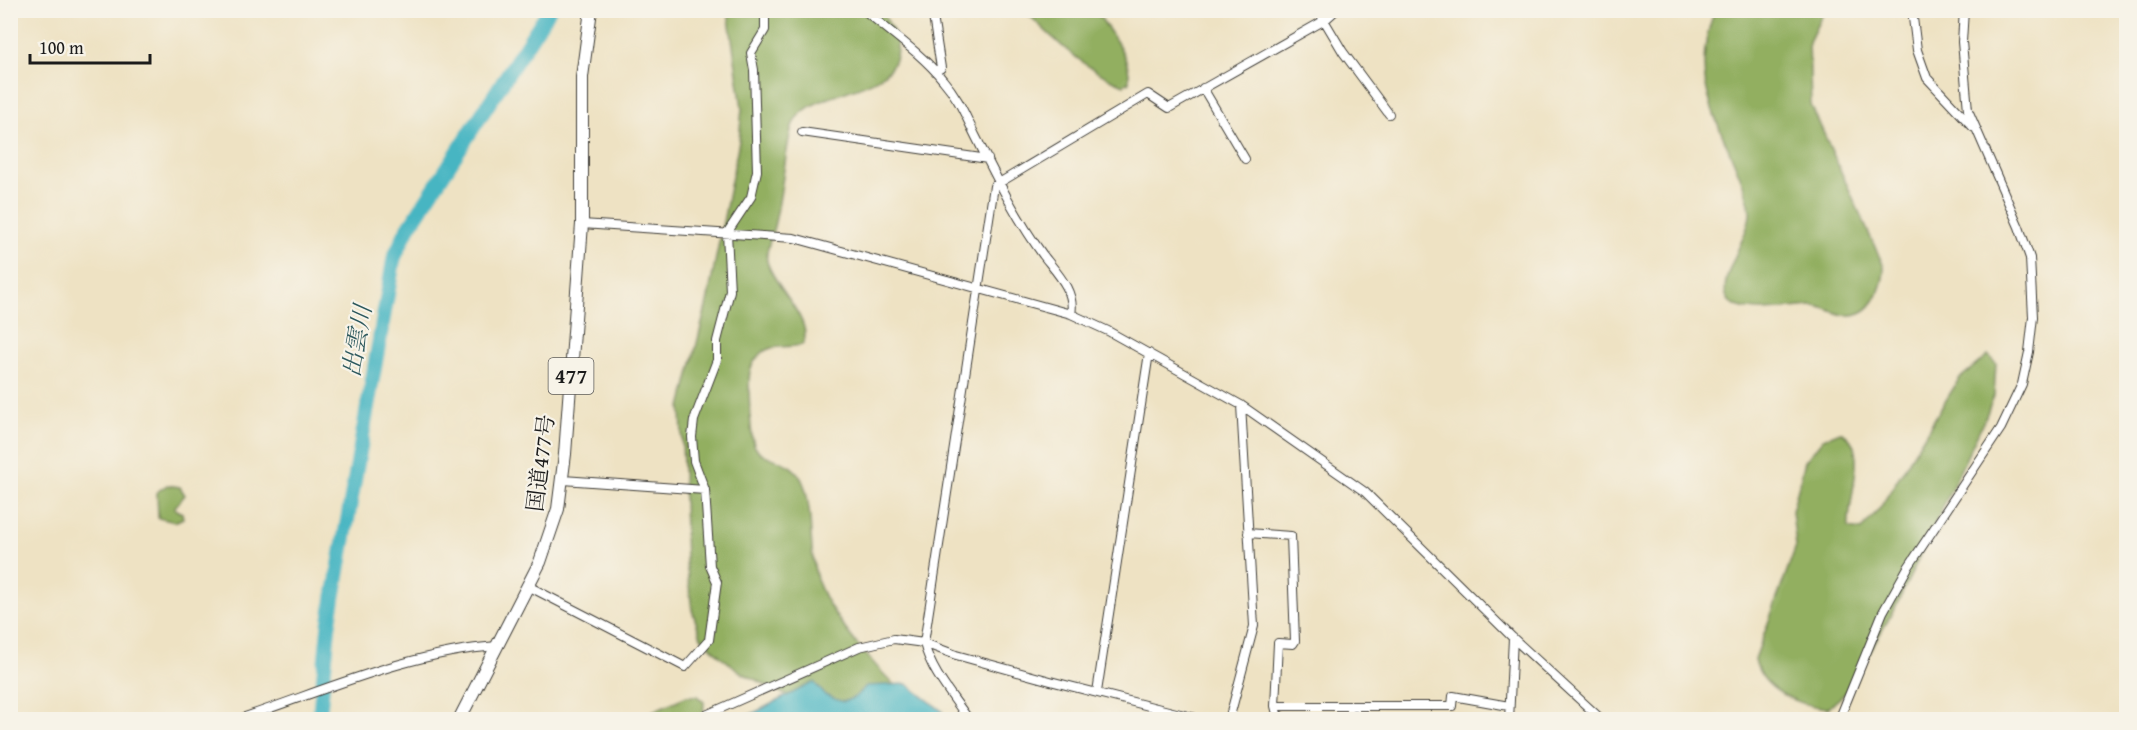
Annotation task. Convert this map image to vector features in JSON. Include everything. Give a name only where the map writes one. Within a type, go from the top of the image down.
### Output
[{"type":"highway","name":"国道477号","points":[[459,720],[528,586],[550,536],[563,480],[582,224],[582,77],[591,10]]},
{"type":"street","points":[[528,586],[686,667],[709,640],[717,582],[710,566],[705,490],[694,461],[692,437],[696,412],[712,379],[717,360],[717,341],[730,291],[727,233],[751,197],[757,171],[751,53],[765,30],[765,10]]},
{"type":"street","points":[[864,10],[936,71],[965,110],[999,182],[1037,247],[1067,286],[1073,303],[1071,314]]},
{"type":"street","points":[[932,10],[941,68],[936,71]]},
{"type":"street","points":[[1318,10],[1343,52],[1389,114]]},
{"type":"street","points":[[969,720],[938,676],[928,658],[924,643],[994,186],[1148,94],[1169,108],[1325,20],[1336,10]]},
{"type":"street","points":[[1912,10],[1917,50],[1927,78],[1975,130]]},
{"type":"street","points":[[1839,720],[1883,612],[1907,569],[2001,428],[2022,384],[2027,363],[2033,317],[2030,258],[2019,227],[1968,110],[1962,42],[1964,10]]},
{"type":"street","points":[[1203,88],[1245,159]]},
{"type":"street","points":[[802,132],[988,159]]},
{"type":"street","points":[[582,224],[794,238],[1071,314],[1149,353],[1241,405],[1365,492],[1513,638],[1602,720]]},
{"type":"street","points":[[1097,692],[1149,353]]},
{"type":"street","points":[[1229,720],[1254,626],[1241,405]]},
{"type":"street","points":[[563,480],[705,490]]},
{"type":"street","points":[[1248,533],[1291,536],[1295,640],[1293,644],[1278,643],[1275,706],[1277,714],[1286,720]]},
{"type":"street","points":[[1509,720],[1513,638]]},
{"type":"street","points":[[710,720],[706,715],[859,648],[894,639],[924,643],[956,655],[1204,720]]},
{"type":"street","points":[[236,720],[433,656],[470,648],[498,646]]},
{"type":"street","points":[[1275,706],[1452,706],[1453,696],[1509,706]]},
{"type":"green space","points":[[1715,10],[1824,11],[1809,42],[1811,105],[1884,267],[1875,300],[1860,313],[1847,315],[1812,306],[1770,310],[1748,309],[1731,303],[1726,295],[1725,285],[1728,273],[1745,233],[1750,210],[1744,186],[1711,106],[1706,88],[1704,52]]},
{"type":"green space","points":[[728,11],[881,11],[896,39],[895,58],[886,72],[871,82],[814,105],[799,115],[791,130],[778,208],[767,251],[767,261],[799,315],[805,336],[802,345],[772,348],[763,352],[755,360],[750,371],[750,410],[755,447],[766,456],[794,469],[804,485],[809,506],[815,571],[821,589],[832,609],[846,630],[882,672],[932,719],[790,697],[742,673],[720,656],[701,637],[692,610],[686,562],[681,407],[707,303],[739,141],[742,108]]},
{"type":"green space","points":[[1025,11],[1096,11],[1123,54],[1127,63],[1129,82],[1124,85],[1083,63]]},
{"type":"green space","points":[[1988,355],[1996,364],[1994,396],[1986,416],[1897,604],[1848,691],[1828,708],[1794,700],[1773,688],[1759,670],[1755,659],[1796,546],[1792,511],[1805,461],[1823,439],[1840,432],[1849,439],[1856,461],[1849,528],[1861,530],[1880,508],[1959,379]]},
{"type":"green space","points":[[167,485],[180,487],[185,495],[174,508],[182,513],[183,518],[175,522],[158,518],[157,492]]},
{"type":"green space","points":[[687,696],[697,696],[704,702],[703,719],[645,719],[653,711]]},
{"type":"water","points":[[814,682],[825,695],[843,702],[855,697],[866,686],[907,684],[942,711],[943,719],[742,719]]},
{"type":"waterway","name":"出雲川","points":[[319,720],[329,624],[394,258],[406,232],[549,10]]}]
